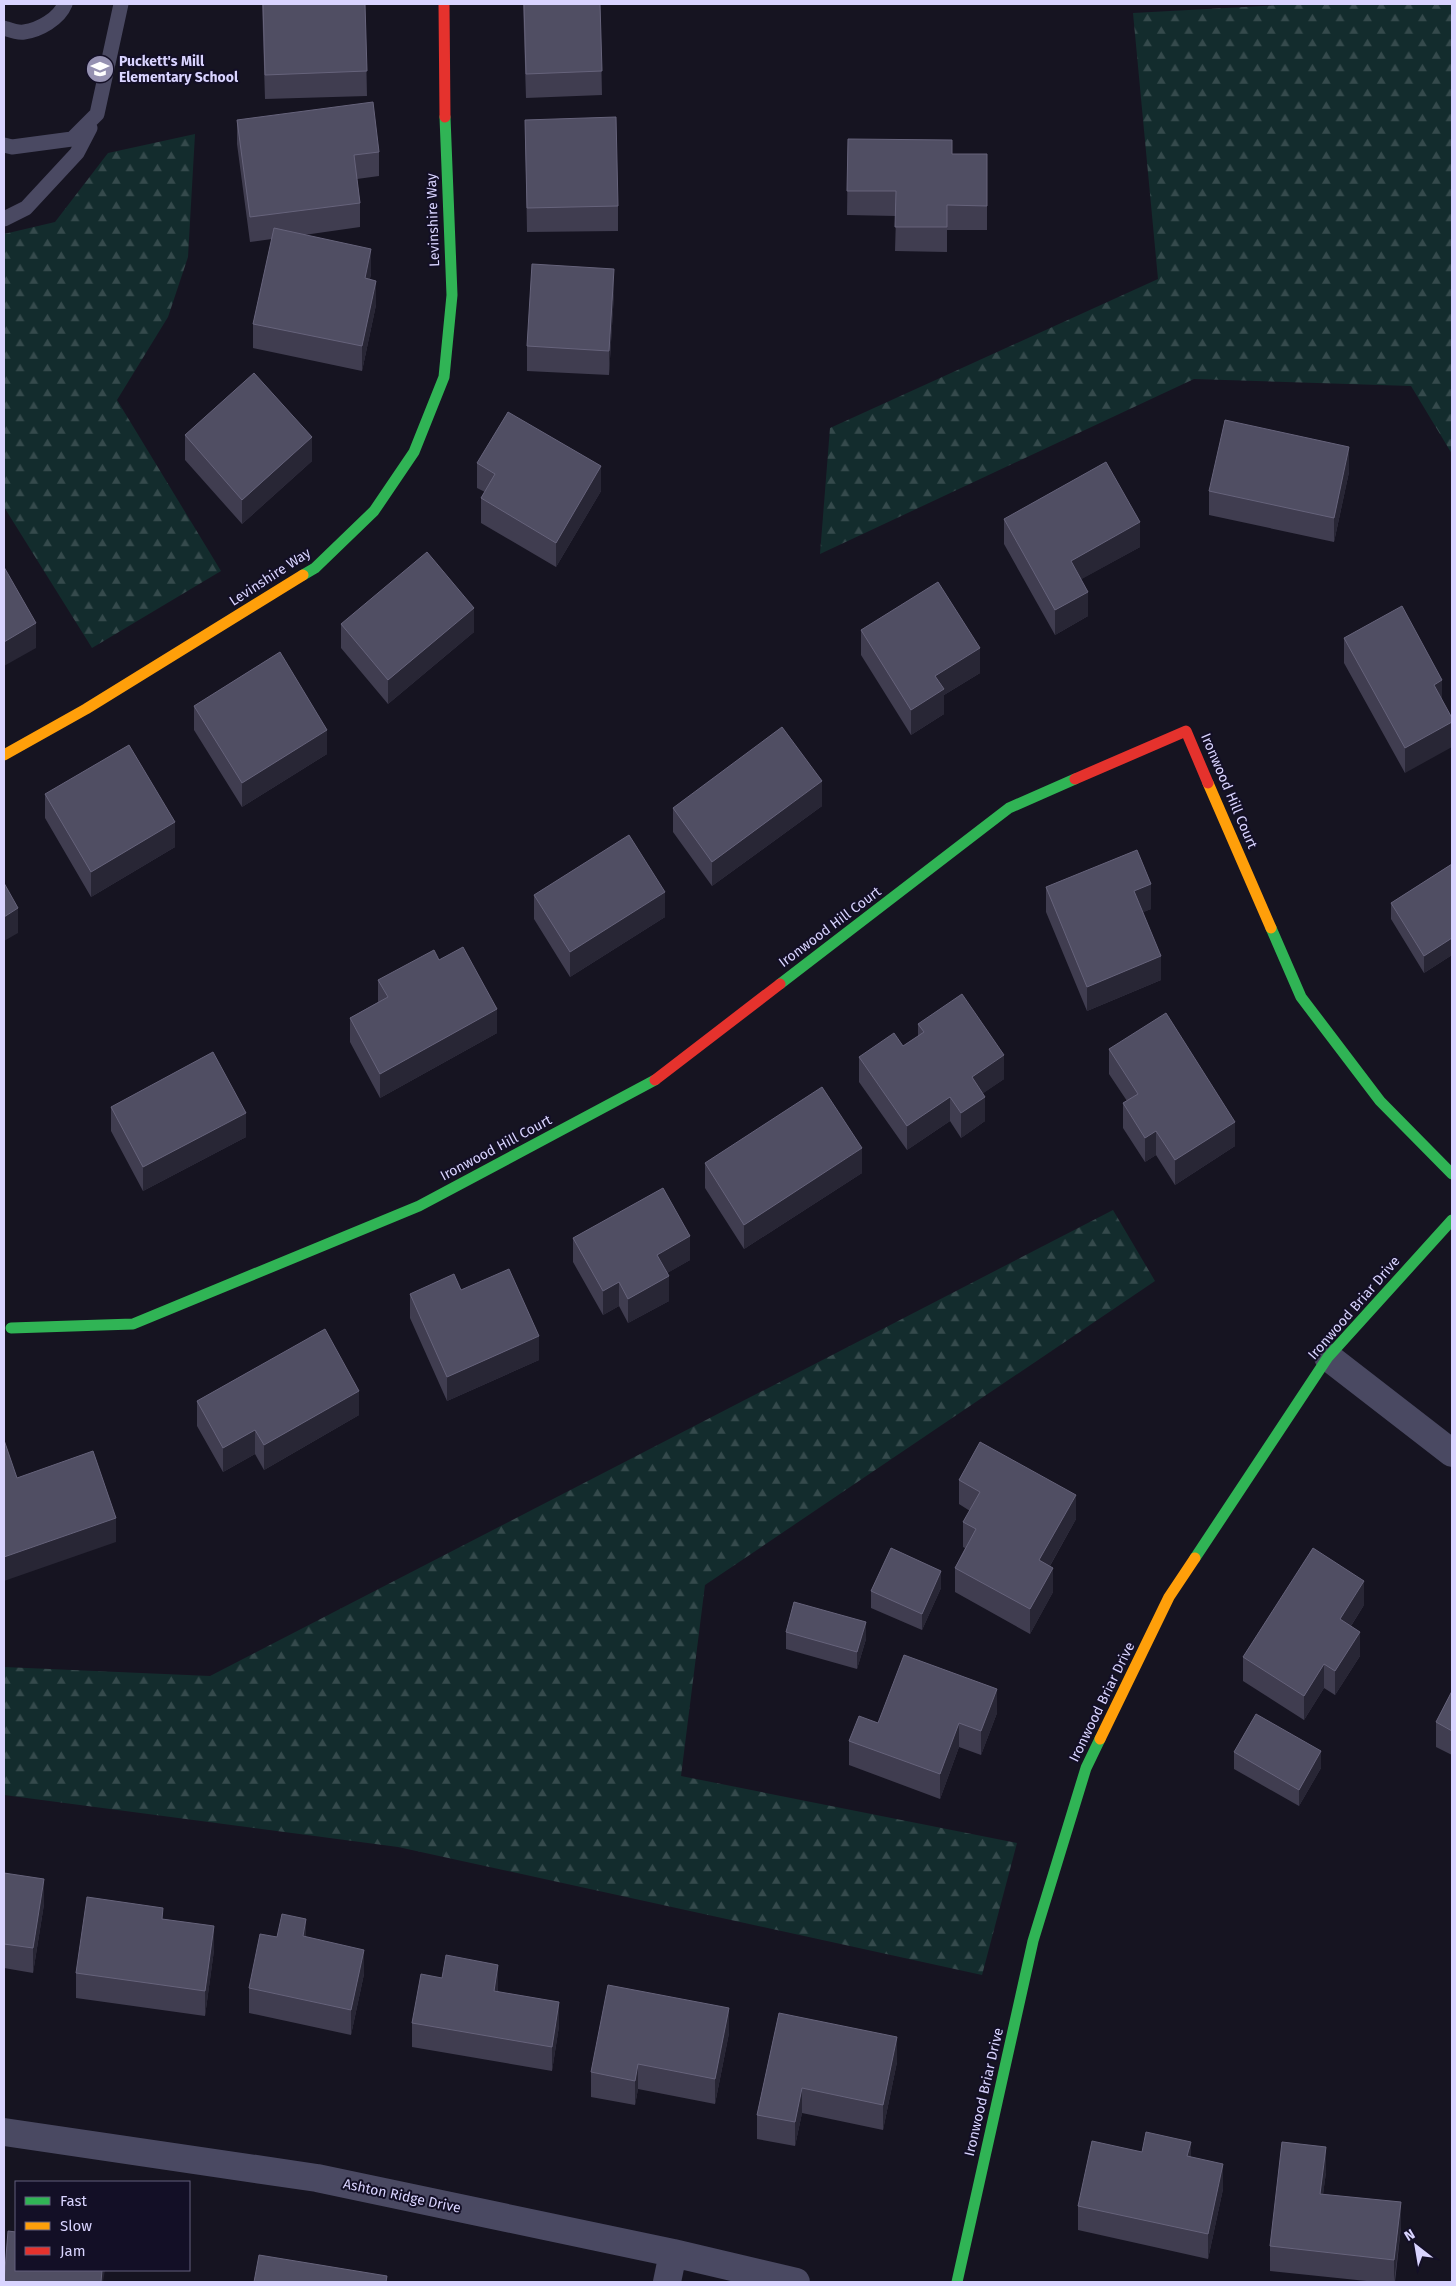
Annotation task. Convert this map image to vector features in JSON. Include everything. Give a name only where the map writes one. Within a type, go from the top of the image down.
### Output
[{"type":"street","name":"Levinshire Way","points":[[4,755],[86,709],[315,568],[374,511],[414,452],[444,377],[452,296],[446,155],[444,4]]},
{"type":"street","name":"Ironwood Hill Court","points":[[11,1328],[133,1324],[419,1206],[651,1083],[1009,808],[1186,731],[1301,997],[1380,1101],[1452,1174]]},
{"type":"street","name":"Ironwood Briar Drive","points":[[957,2282],[1033,1941],[1086,1768],[1169,1597],[1328,1357],[1452,1220]]},
{"type":"street","points":[[1328,1357],[1452,1453]]},
{"type":"street","name":"Ashton Ridge Drive","points":[[4,2132],[317,2178],[673,2252],[796,2282]]},
{"type":"street","points":[[667,2282],[673,2252]]},
{"type":"lane","points":[[4,28],[22,33],[42,27],[63,10],[66,4]]},
{"type":"lane","points":[[4,219],[26,208],[77,153],[97,114],[121,4]]},
{"type":"lane","points":[[4,145],[12,147],[72,140],[97,114]]},
{"type":"green space","points":[[1300,4],[1452,4],[1452,454],[1411,386],[1194,379],[820,554],[830,428],[1158,279],[1133,13]]},
{"type":"green space","points":[[195,134],[188,257],[168,317],[117,400],[221,571],[92,648],[4,507],[4,234],[55,222],[108,153]]},
{"type":"green space","points":[[1113,1210],[1155,1281],[705,1585],[681,1776],[1017,1843],[982,1975],[398,1847],[4,1795],[4,1667],[210,1676]]},
{"type":"building","points":[[263,4],[365,4],[367,71],[265,75]]},
{"type":"building","points":[[524,4],[600,4],[602,71],[526,74]]},
{"type":"building","points":[[373,102],[379,152],[354,155],[360,203],[250,217],[237,120]]},
{"type":"building","points":[[616,117],[618,206],[527,208],[525,120]]},
{"type":"building","points":[[848,139],[952,140],[952,154],[987,154],[987,206],[947,205],[947,227],[895,227],[896,191],[847,191]]},
{"type":"building","points":[[274,228],[371,249],[365,278],[376,281],[362,346],[253,324]]},
{"type":"building","points":[[532,264],[614,269],[609,351],[527,346]]},
{"type":"building","points":[[254,373],[312,437],[242,500],[185,435]]},
{"type":"building","points":[[508,412],[601,466],[556,543],[481,498],[495,474],[477,463]]},
{"type":"building","points":[[1225,420],[1349,447],[1334,518],[1209,491]]},
{"type":"building","points":[[1106,462],[1140,522],[1071,561],[1088,592],[1055,610],[1004,519]]},
{"type":"building","points":[[427,552],[474,608],[388,680],[341,624]]},
{"type":"building","points":[[4,567],[36,623],[4,642]]},
{"type":"building","points":[[938,582],[980,648],[935,676],[944,689],[911,710],[861,630]]},
{"type":"building","points":[[1402,606],[1442,680],[1434,685],[1452,718],[1452,722],[1405,748],[1344,638]]},
{"type":"building","points":[[280,652],[327,730],[242,783],[194,706]]},
{"type":"building","points":[[782,727],[822,781],[712,862],[673,808]]},
{"type":"building","points":[[129,745],[175,822],[91,872],[45,794]]},
{"type":"building","points":[[629,835],[665,892],[570,952],[534,895]]},
{"type":"building","points":[[1137,850],[1151,884],[1134,891],[1161,956],[1087,987],[1046,887]]},
{"type":"building","points":[[1452,864],[1452,938],[1424,956],[1391,903]]},
{"type":"building","points":[[4,883],[18,908],[4,917]]},
{"type":"building","points":[[463,947],[497,1009],[380,1074],[350,1018],[388,997],[378,980],[434,950],[439,960]]},
{"type":"building","points":[[962,994],[1004,1055],[972,1077],[985,1097],[961,1113],[950,1097],[907,1126],[859,1057],[894,1033],[903,1046],[924,1032],[918,1024]]},
{"type":"building","points":[[1166,1013],[1235,1122],[1175,1160],[1156,1131],[1145,1138],[1123,1103],[1138,1094],[1109,1049]]},
{"type":"building","points":[[213,1052],[246,1113],[143,1167],[111,1107]]},
{"type":"building","points":[[822,1087],[862,1148],[744,1225],[705,1163]]},
{"type":"building","points":[[663,1188],[690,1236],[657,1255],[669,1276],[628,1299],[619,1282],[603,1291],[573,1238]]},
{"type":"building","points":[[509,1269],[539,1336],[447,1377],[410,1294],[454,1274],[461,1290]]},
{"type":"building","points":[[325,1329],[359,1391],[264,1445],[255,1430],[223,1448],[197,1401]]},
{"type":"building","points":[[4,1440],[17,1478],[93,1451],[116,1518],[4,1557]]},
{"type":"building","points":[[980,1442],[1076,1495],[1039,1560],[1053,1568],[1030,1609],[955,1568],[976,1529],[963,1522],[980,1492],[959,1480]]},
{"type":"building","points":[[891,1548],[941,1571],[922,1614],[871,1591]]},
{"type":"building","points":[[1313,1548],[1364,1581],[1340,1619],[1360,1632],[1335,1671],[1324,1664],[1304,1696],[1243,1657]]},
{"type":"building","points":[[794,1602],[866,1622],[857,1652],[786,1632]]},
{"type":"building","points":[[904,1655],[997,1689],[981,1731],[959,1723],[940,1774],[849,1741],[859,1716],[878,1723]]},
{"type":"building","points":[[1452,1691],[1452,1731],[1436,1722]]},
{"type":"building","points":[[1256,1714],[1321,1751],[1299,1790],[1234,1752]]},
{"type":"building","points":[[4,1873],[44,1879],[33,1948],[4,1944]]},
{"type":"building","points":[[87,1897],[163,1908],[162,1919],[214,1926],[205,1991],[76,1973]]},
{"type":"building","points":[[282,1914],[306,1919],[303,1936],[364,1950],[351,2010],[249,1988],[260,1934],[277,1937]]},
{"type":"building","points":[[446,1955],[498,1965],[494,1991],[559,2002],[552,2047],[412,2023],[421,1974],[442,1978]]},
{"type":"building","points":[[608,1985],[729,2008],[715,2079],[638,2064],[635,2081],[591,2072]]},
{"type":"building","points":[[779,2013],[897,2037],[883,2105],[802,2088],[795,2122],[757,2115]]},
{"type":"building","points":[[1146,2132],[1191,2142],[1187,2156],[1223,2164],[1208,2234],[1078,2206],[1092,2141],[1142,2152]]},
{"type":"building","points":[[1282,2142],[1326,2147],[1320,2194],[1401,2202],[1394,2260],[1270,2246]]},
{"type":"building","points":[[8,2231],[15,2232],[15,2271],[102,2271],[101,2282],[4,2282]]},
{"type":"building","points":[[259,2255],[387,2276],[386,2282],[254,2282]]},
{"type":"traffic: fast","points":[[303,575],[315,568],[374,511],[414,452],[444,377],[452,295],[445,117]]},
{"type":"traffic: fast","points":[[780,984],[1009,808],[1075,779]]},
{"type":"traffic: fast","points":[[1271,928],[1301,997],[1380,1101],[1452,1174]]},
{"type":"traffic: fast","points":[[11,1328],[133,1324],[419,1206],[655,1080]]},
{"type":"traffic: fast","points":[[1195,1558],[1328,1357],[1452,1220]]},
{"type":"traffic: fast","points":[[957,2282],[1033,1941],[1086,1768],[1100,1739]]},
{"type":"traffic: slow","points":[[4,755],[86,709],[303,575]]},
{"type":"traffic: slow","points":[[1208,783],[1271,928]]},
{"type":"traffic: slow","points":[[1100,1739],[1169,1597],[1195,1558]]},
{"type":"traffic: jam","points":[[444,4],[445,117]]},
{"type":"traffic: jam","points":[[1075,779],[1186,731],[1208,783]]},
{"type":"traffic: jam","points":[[655,1080],[780,984]]},
{"type":"place","name":"Puckett's Mill Elementary School","points":[[100,69]]}]
